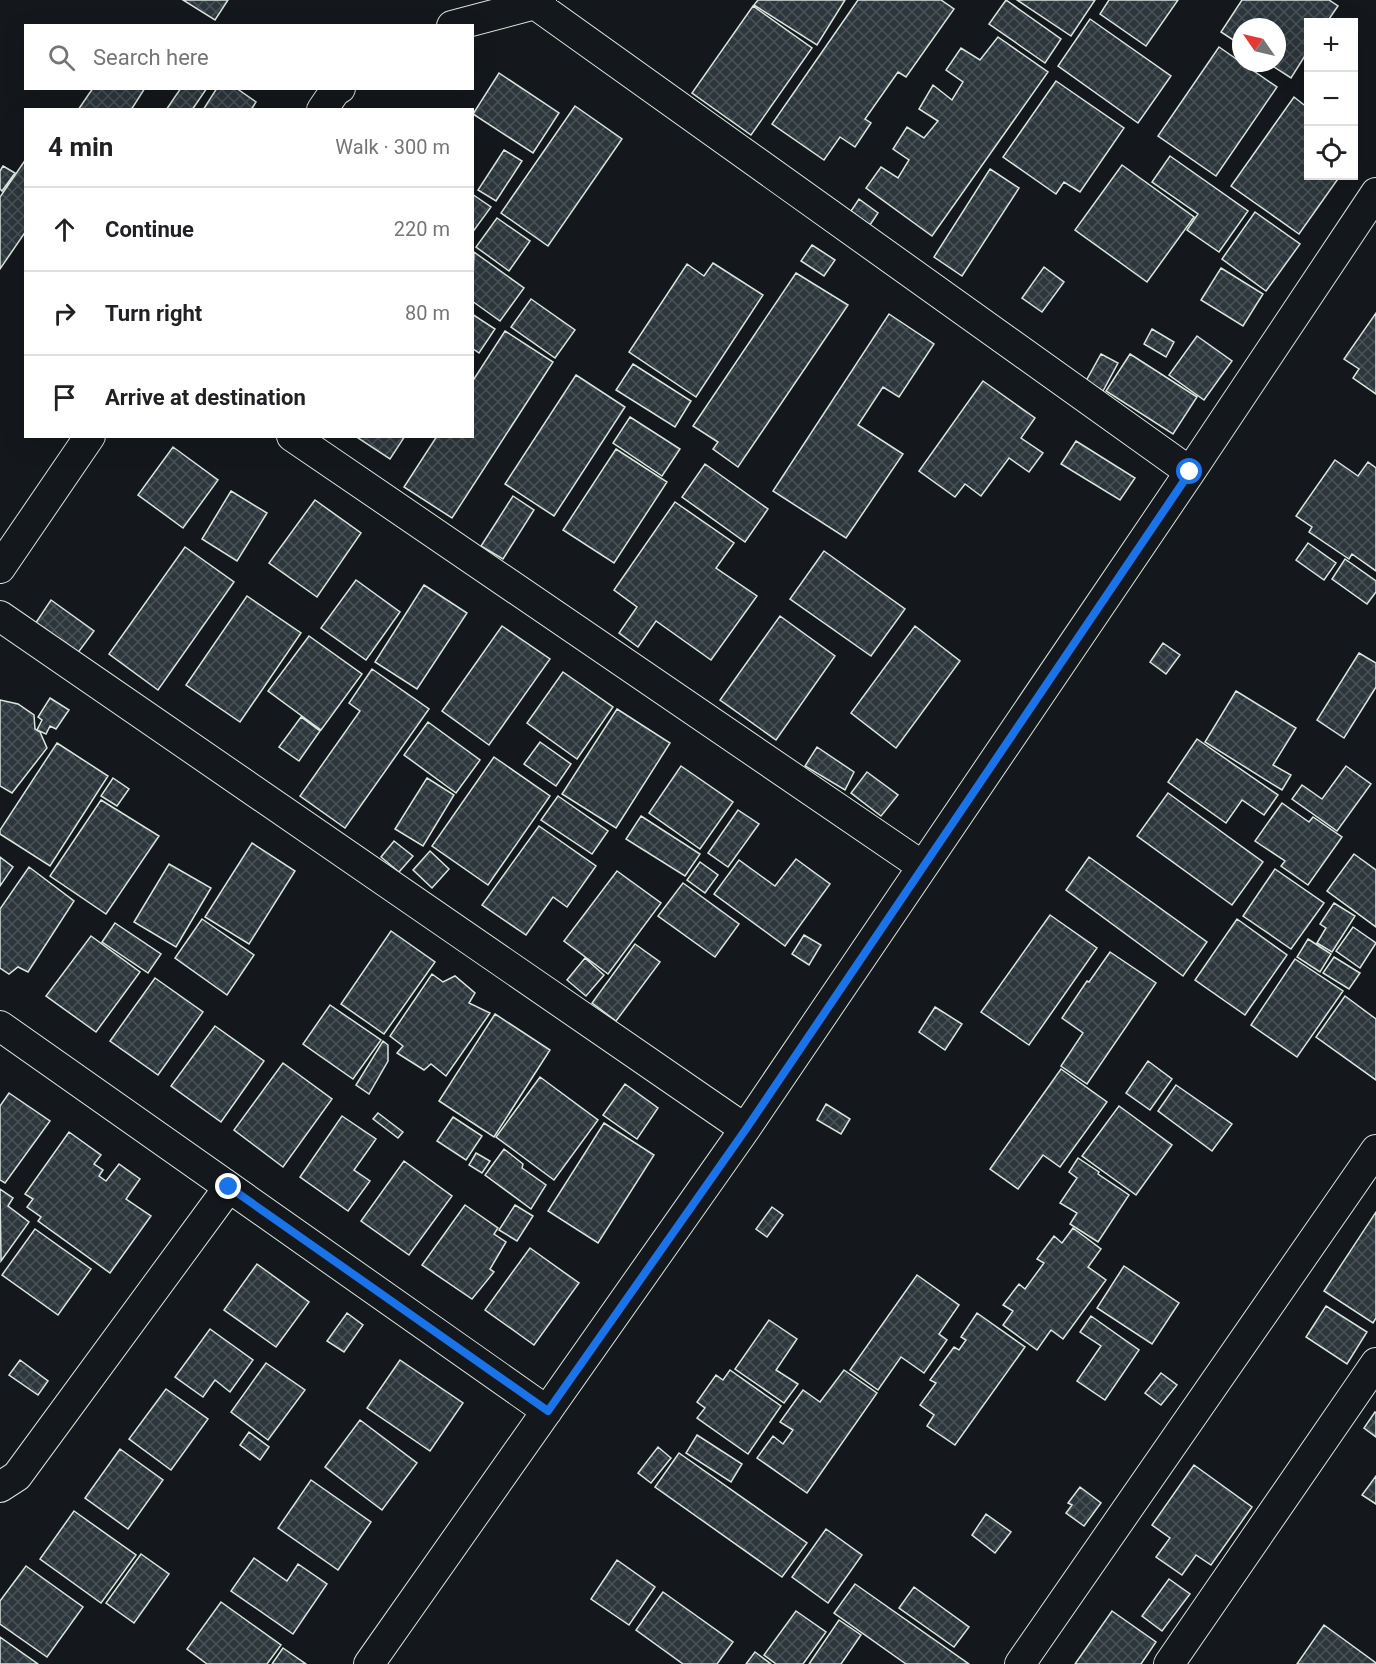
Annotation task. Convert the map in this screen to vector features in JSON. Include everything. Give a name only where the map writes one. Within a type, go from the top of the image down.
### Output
[{"type":"street","points":[[459,24],[538,2],[1190,472]]},
{"type":"street","points":[[323,108],[338,90]]},
{"type":"street","points":[[369,1664],[746,1129],[1376,193]]},
{"type":"street","points":[[0,568],[89,438]]},
{"type":"street","points":[[295,438],[922,866]]},
{"type":"street","points":[[0,616],[746,1129]]},
{"type":"street","points":[[0,1026],[548,1411]]},
{"type":"street","points":[[1020,1664],[1376,1150]]},
{"type":"street","points":[[0,1487],[17,1476],[229,1187]]},
{"type":"street","points":[[1169,1664],[1376,1363]]},
{"type":"building","points":[[183,0],[228,0],[215,20]]},
{"type":"building","points":[[758,0],[845,0],[817,45],[754,5]]},
{"type":"building","points":[[858,0],[941,0],[954,9],[906,77],[898,72],[865,119],[871,123],[855,147],[840,137],[824,160],[772,124]]},
{"type":"building","points":[[1006,0],[1061,39],[1045,63],[989,24]]},
{"type":"building","points":[[1017,0],[1095,0],[1071,36]]},
{"type":"building","points":[[1109,0],[1178,0],[1146,46],[1100,14]]},
{"type":"building","points":[[1242,0],[1329,0],[1338,6],[1330,18],[1304,18],[1304,57],[1291,78],[1282,72],[1286,72],[1286,18],[1232,18],[1232,39],[1221,32]]},
{"type":"building","points":[[753,6],[812,48],[751,135],[692,93]]},
{"type":"building","points":[[1090,19],[1171,76],[1138,123],[1058,66]]},
{"type":"building","points":[[998,37],[1048,72],[932,236],[866,188],[881,167],[898,178],[909,160],[893,149],[907,127],[924,138],[938,121],[919,109],[933,85],[952,100],[963,82],[946,70],[961,48],[980,60]]},
{"type":"building","points":[[1219,47],[1232,56],[1232,72],[1255,72],[1277,87],[1216,176],[1158,136]]},
{"type":"building","points":[[499,73],[559,113],[533,153],[474,115]]},
{"type":"building","points":[[1056,81],[1124,128],[1080,192],[1064,182],[1056,194],[1003,157]]},
{"type":"building","points":[[92,90],[144,90],[132,108],[79,108]]},
{"type":"building","points":[[180,90],[206,90],[193,108],[167,108]]},
{"type":"building","points":[[216,90],[239,90],[256,102],[252,108],[204,108]]},
{"type":"building","points":[[1294,97],[1304,105],[1304,180],[1337,180],[1299,234],[1231,186]]},
{"type":"building","points":[[575,106],[622,139],[548,246],[501,213]]},
{"type":"building","points":[[504,150],[522,161],[496,201],[478,190]]},
{"type":"building","points":[[1170,156],[1248,211],[1219,252],[1187,230],[1198,214],[1152,182]]},
{"type":"building","points":[[24,162],[24,234],[0,269],[0,197]]},
{"type":"building","points":[[1122,165],[1194,217],[1147,282],[1075,230]]},
{"type":"building","points":[[3,166],[15,173],[2,191],[0,171]]},
{"type":"building","points":[[990,169],[1019,188],[962,276],[934,257]]},
{"type":"building","points":[[474,195],[491,207],[474,230]]},
{"type":"building","points":[[859,199],[878,213],[870,225],[851,211]]},
{"type":"building","points":[[1255,212],[1300,244],[1266,291],[1222,259]]},
{"type":"building","points":[[497,218],[530,241],[509,271],[476,247]]},
{"type":"building","points":[[812,245],[835,260],[824,276],[801,261]]},
{"type":"building","points":[[474,252],[524,288],[500,321],[474,302]]},
{"type":"building","points":[[713,263],[763,295],[696,397],[629,352],[687,264],[704,276]]},
{"type":"building","points":[[1044,267],[1064,282],[1042,312],[1022,298]]},
{"type":"building","points":[[1221,268],[1263,294],[1243,326],[1201,300]]},
{"type":"building","points":[[796,273],[848,305],[738,467],[713,449],[718,442],[693,426]]},
{"type":"building","points":[[531,299],[575,330],[555,358],[511,327]]},
{"type":"building","points":[[1376,313],[1376,394],[1353,378],[1359,369],[1344,359]]},
{"type":"building","points":[[889,314],[934,344],[899,397],[883,387],[858,425],[903,454],[846,538],[773,491]]},
{"type":"building","points":[[474,315],[495,329],[479,353],[474,349]]},
{"type":"building","points":[[1152,329],[1174,342],[1166,357],[1144,344]]},
{"type":"building","points":[[505,331],[553,362],[452,518],[404,487],[436,438],[474,438],[474,379]]},
{"type":"building","points":[[1197,336],[1232,361],[1204,400],[1169,375]]},
{"type":"building","points":[[1101,354],[1118,363],[1103,391],[1086,381]]},
{"type":"building","points":[[1130,354],[1197,397],[1173,434],[1106,391]]},
{"type":"building","points":[[633,364],[691,401],[675,427],[616,390]]},
{"type":"building","points":[[576,375],[625,407],[554,516],[505,484]]},
{"type":"building","points":[[983,381],[1035,418],[1021,438],[1043,453],[1029,472],[1009,458],[981,496],[965,484],[955,497],[919,471]]},
{"type":"building","points":[[630,417],[680,449],[662,476],[613,443]]},
{"type":"building","points":[[358,438],[404,438],[390,459]]},
{"type":"building","points":[[1076,441],[1135,478],[1120,500],[1061,464]]},
{"type":"building","points":[[173,447],[218,480],[183,528],[138,495]]},
{"type":"building","points":[[616,449],[667,482],[614,563],[563,530]]},
{"type":"building","points":[[1335,460],[1358,476],[1368,462],[1376,468],[1376,571],[1352,554],[1349,559],[1309,532],[1312,527],[1296,516]]},
{"type":"building","points":[[705,464],[768,509],[745,542],[682,497]]},
{"type":"building","points":[[231,491],[267,513],[237,561],[202,539]]},
{"type":"building","points":[[513,496],[534,510],[503,559],[481,546]]},
{"type":"building","points":[[315,500],[361,533],[317,597],[269,563]]},
{"type":"building","points":[[675,502],[734,543],[716,568],[757,596],[711,660],[656,621],[638,647],[619,633],[637,607],[614,590]]},
{"type":"building","points":[[1308,543],[1336,563],[1324,580],[1296,560]]},
{"type":"building","points":[[185,547],[234,582],[158,690],[109,654]]},
{"type":"building","points":[[824,551],[905,609],[871,656],[790,599]]},
{"type":"building","points":[[1345,559],[1376,581],[1376,592],[1367,604],[1332,579]]},
{"type":"building","points":[[356,580],[400,612],[366,660],[321,628]]},
{"type":"building","points":[[424,585],[467,613],[417,689],[375,662]]},
{"type":"building","points":[[247,596],[301,633],[240,722],[186,685]]},
{"type":"building","points":[[51,600],[94,631],[77,654],[35,624]]},
{"type":"building","points":[[780,616],[835,656],[776,740],[720,700]]},
{"type":"building","points":[[502,626],[550,659],[489,745],[442,711]]},
{"type":"building","points":[[915,626],[960,661],[896,748],[851,713]]},
{"type":"building","points":[[309,636],[362,674],[321,730],[268,691]]},
{"type":"building","points":[[1163,643],[1180,655],[1166,674],[1150,662]]},
{"type":"building","points":[[1359,653],[1376,663],[1376,687],[1344,738],[1317,720]]},
{"type":"building","points":[[372,669],[429,709],[345,828],[300,796],[360,711],[349,703]]},
{"type":"building","points":[[563,672],[613,707],[577,759],[527,723]]},
{"type":"building","points":[[1236,691],[1296,728],[1273,765],[1291,775],[1282,790],[1205,742]]},
{"type":"building","points":[[50,698],[69,710],[56,729],[50,726],[46,734],[37,730],[42,720],[38,717]]},
{"type":"building","points":[[0,700],[18,704],[34,715],[35,729],[40,732],[47,748],[12,793],[0,786]]},
{"type":"building","points":[[617,709],[670,743],[616,828],[562,794]]},
{"type":"building","points":[[301,717],[320,731],[299,761],[279,747]]},
{"type":"building","points":[[428,722],[480,760],[456,793],[404,755]]},
{"type":"building","points":[[1197,739],[1278,795],[1264,815],[1242,800],[1226,823],[1168,782]]},
{"type":"building","points":[[540,742],[571,764],[556,786],[524,764]]},
{"type":"building","points":[[57,743],[108,776],[50,866],[0,834],[0,830]]},
{"type":"building","points":[[817,747],[854,772],[845,790],[805,766]]},
{"type":"building","points":[[494,757],[550,796],[488,885],[432,846]]},
{"type":"building","points":[[681,766],[733,802],[700,849],[649,813]]},
{"type":"building","points":[[1346,766],[1371,784],[1337,831],[1292,799],[1302,785],[1322,799]]},
{"type":"building","points":[[867,772],[898,795],[881,816],[851,793]]},
{"type":"building","points":[[113,778],[129,789],[117,806],[101,796]]},
{"type":"building","points":[[427,778],[454,795],[423,846],[395,829]]},
{"type":"building","points":[[1168,793],[1263,862],[1232,905],[1137,836]]},
{"type":"building","points":[[558,796],[608,831],[592,854],[541,820]]},
{"type":"building","points":[[101,800],[159,836],[106,914],[50,876]]},
{"type":"building","points":[[1282,803],[1309,822],[1313,817],[1342,837],[1308,885],[1281,866],[1285,861],[1255,841]]},
{"type":"building","points":[[738,810],[759,824],[728,867],[708,853]]},
{"type":"building","points":[[641,816],[700,854],[685,876],[626,839]]},
{"type":"building","points":[[539,826],[596,866],[567,907],[553,897],[526,935],[482,905]]},
{"type":"building","points":[[394,841],[413,856],[399,872],[381,857]]},
{"type":"building","points":[[252,843],[295,871],[249,944],[205,917]]},
{"type":"building","points":[[430,851],[449,869],[432,888],[413,870]]},
{"type":"building","points":[[1354,854],[1376,870],[1376,927],[1327,891]]},
{"type":"building","points":[[0,857],[13,867],[0,886]]},
{"type":"building","points":[[1089,857],[1207,942],[1183,976],[1066,890]]},
{"type":"building","points":[[796,859],[830,884],[785,946],[714,894],[739,860],[775,886]]},
{"type":"building","points":[[700,862],[718,875],[705,893],[687,880]]},
{"type":"building","points":[[169,864],[211,888],[176,947],[134,922]]},
{"type":"building","points":[[29,867],[74,901],[28,972],[18,967],[9,974],[0,968],[0,909]]},
{"type":"building","points":[[1275,869],[1324,903],[1291,949],[1243,916]]},
{"type":"building","points":[[617,871],[661,903],[608,974],[564,941]]},
{"type":"building","points":[[683,883],[739,924],[715,957],[658,916]]},
{"type":"building","points":[[1334,903],[1355,916],[1332,952],[1317,943],[1326,928],[1320,924]]},
{"type":"building","points":[[1050,915],[1097,948],[1029,1045],[981,1012]]},
{"type":"building","points":[[202,919],[254,955],[227,995],[175,958]]},
{"type":"building","points":[[1237,919],[1287,955],[1245,1015],[1195,980]]},
{"type":"building","points":[[115,923],[161,954],[148,973],[102,942]]},
{"type":"building","points":[[1353,927],[1376,943],[1360,968],[1336,951]]},
{"type":"building","points":[[391,931],[435,962],[384,1034],[341,1004]]},
{"type":"building","points":[[804,935],[821,945],[809,965],[792,954]]},
{"type":"building","points":[[91,936],[140,972],[96,1032],[46,996]]},
{"type":"building","points":[[1308,939],[1331,954],[1320,972],[1297,957]]},
{"type":"building","points":[[635,944],[660,962],[616,1021],[592,1003]]},
{"type":"building","points":[[1110,952],[1156,983],[1087,1084],[1061,1066],[1083,1033],[1062,1018]]},
{"type":"building","points":[[1334,957],[1360,973],[1349,989],[1323,973]]},
{"type":"building","points":[[585,958],[604,975],[586,996],[567,980]]},
{"type":"building","points":[[1295,959],[1343,991],[1297,1057],[1251,1025]]},
{"type":"building","points":[[432,974],[443,982],[455,976],[475,993],[469,1003],[490,1013],[446,1076],[431,1064],[424,1070],[397,1053],[403,1046],[390,1036]]},
{"type":"building","points":[[155,978],[203,1012],[158,1075],[110,1041]]},
{"type":"building","points":[[1345,996],[1376,1019],[1376,1080],[1316,1037]]},
{"type":"building","points":[[330,1005],[381,1040],[353,1079],[303,1044]]},
{"type":"building","points":[[935,1007],[962,1024],[945,1050],[919,1032]]},
{"type":"building","points":[[495,1014],[550,1050],[494,1137],[439,1101]]},
{"type":"building","points":[[215,1026],[264,1061],[221,1122],[171,1086]]},
{"type":"building","points":[[383,1041],[388,1045],[388,1061],[369,1094],[356,1085]]},
{"type":"building","points":[[1148,1061],[1172,1079],[1150,1110],[1126,1093]]},
{"type":"building","points":[[283,1063],[332,1099],[283,1167],[234,1130]]},
{"type":"building","points":[[1061,1069],[1107,1102],[1060,1167],[1043,1155],[1018,1189],[990,1169]]},
{"type":"building","points":[[540,1077],[598,1120],[554,1180],[496,1137]]},
{"type":"building","points":[[625,1084],[658,1108],[637,1139],[603,1115]]},
{"type":"building","points":[[1176,1085],[1232,1124],[1212,1151],[1158,1111]]},
{"type":"building","points":[[9,1093],[50,1121],[5,1183],[0,1180],[0,1106]]},
{"type":"building","points":[[826,1104],[850,1119],[841,1134],[817,1120]]},
{"type":"building","points":[[1119,1106],[1172,1145],[1136,1195],[1082,1156]]},
{"type":"building","points":[[378,1113],[403,1132],[398,1138],[373,1119]]},
{"type":"building","points":[[342,1116],[376,1139],[354,1170],[370,1181],[348,1211],[300,1177]]},
{"type":"building","points":[[453,1117],[482,1136],[466,1160],[437,1141]]},
{"type":"building","points":[[604,1123],[654,1155],[598,1243],[548,1211]]},
{"type":"building","points":[[69,1132],[101,1155],[94,1164],[103,1170],[99,1176],[106,1181],[119,1164],[140,1179],[126,1199],[151,1216],[110,1273],[38,1221],[41,1217],[27,1207],[33,1199],[25,1194]]},
{"type":"building","points":[[504,1149],[523,1164],[522,1168],[546,1185],[531,1209],[485,1175]]},
{"type":"building","points":[[476,1153],[490,1161],[482,1173],[469,1165]]},
{"type":"building","points":[[1078,1158],[1129,1195],[1098,1242],[1070,1224],[1077,1213],[1060,1203],[1077,1178],[1069,1172]]},
{"type":"building","points":[[404,1161],[452,1196],[409,1255],[361,1221]]},
{"type":"building","points":[[0,1189],[13,1198],[8,1206],[29,1222],[1,1261]]},
{"type":"building","points":[[465,1205],[498,1228],[494,1234],[506,1242],[490,1269],[494,1272],[472,1299],[422,1265]]},
{"type":"building","points":[[515,1205],[533,1216],[517,1241],[499,1230]]},
{"type":"building","points":[[772,1207],[783,1215],[767,1237],[756,1229]]},
{"type":"building","points":[[1376,1212],[1376,1318],[1373,1323],[1324,1291]]},
{"type":"building","points":[[1073,1228],[1101,1249],[1088,1267],[1106,1280],[1063,1339],[1051,1330],[1037,1350],[1003,1325],[1013,1311],[1003,1305],[1019,1284],[1025,1289],[1044,1263],[1037,1259],[1054,1236],[1062,1243]]},
{"type":"building","points":[[35,1229],[91,1269],[58,1315],[2,1275]]},
{"type":"building","points":[[530,1248],[579,1283],[534,1345],[485,1310]]},
{"type":"building","points":[[257,1264],[309,1302],[276,1347],[224,1310]]},
{"type":"building","points":[[1124,1266],[1179,1303],[1152,1344],[1097,1308]]},
{"type":"building","points":[[917,1275],[959,1305],[939,1334],[947,1340],[924,1373],[901,1357],[878,1390],[850,1370]]},
{"type":"building","points":[[1326,1306],[1367,1332],[1347,1364],[1306,1337]]},
{"type":"building","points":[[347,1313],[363,1325],[344,1352],[327,1341]]},
{"type":"building","points":[[977,1313],[1025,1347],[955,1445],[927,1426],[934,1415],[920,1405],[936,1383],[930,1380],[954,1347],[959,1350],[966,1340],[961,1337]]},
{"type":"building","points":[[1091,1316],[1139,1350],[1105,1400],[1077,1381],[1101,1346],[1080,1332]]},
{"type":"building","points":[[769,1320],[797,1339],[776,1370],[798,1384],[784,1403],[735,1369]]},
{"type":"building","points":[[210,1329],[253,1360],[230,1392],[215,1380],[203,1397],[175,1377]]},
{"type":"building","points":[[20,1360],[48,1381],[38,1395],[9,1375]]},
{"type":"building","points":[[400,1360],[463,1403],[430,1451],[367,1408]]},
{"type":"building","points":[[266,1363],[305,1390],[268,1440],[231,1412]]},
{"type":"building","points":[[730,1370],[781,1406],[748,1454],[697,1418],[705,1408],[697,1402],[716,1375],[723,1380]]},
{"type":"building","points":[[844,1370],[877,1393],[807,1493],[757,1458],[773,1436],[783,1444],[793,1430],[780,1422],[803,1390],[820,1402]]},
{"type":"building","points":[[1161,1373],[1177,1385],[1161,1405],[1145,1393]]},
{"type":"building","points":[[166,1389],[208,1419],[171,1470],[129,1439]]},
{"type":"building","points":[[1376,1413],[1376,1437],[1364,1428]]},
{"type":"building","points":[[360,1420],[417,1463],[382,1510],[325,1467]]},
{"type":"building","points":[[249,1432],[269,1447],[260,1460],[240,1445]]},
{"type":"building","points":[[697,1435],[742,1464],[731,1482],[686,1453]]},
{"type":"building","points":[[658,1447],[671,1458],[651,1483],[638,1473]]},
{"type":"building","points":[[120,1449],[163,1480],[128,1529],[85,1498]]},
{"type":"building","points":[[679,1453],[807,1543],[782,1577],[655,1487]]},
{"type":"building","points":[[1194,1465],[1252,1507],[1211,1565],[1196,1555],[1182,1575],[1156,1557],[1170,1538],[1152,1525]]},
{"type":"building","points":[[1376,1476],[1376,1504],[1362,1495]]},
{"type":"building","points":[[311,1480],[371,1522],[338,1570],[278,1528]]},
{"type":"building","points":[[1080,1487],[1101,1503],[1084,1526],[1066,1513],[1072,1505],[1068,1503]]},
{"type":"building","points":[[74,1511],[136,1555],[101,1603],[40,1559]]},
{"type":"building","points":[[986,1514],[1011,1532],[995,1553],[972,1535]]},
{"type":"building","points":[[826,1529],[862,1555],[828,1603],[792,1577]]},
{"type":"building","points":[[141,1554],[169,1574],[134,1623],[106,1603]]},
{"type":"building","points":[[254,1558],[287,1581],[298,1564],[327,1584],[293,1634],[231,1591]]},
{"type":"building","points":[[617,1560],[655,1587],[629,1625],[591,1599]]},
{"type":"building","points":[[26,1566],[83,1607],[47,1657],[0,1624],[0,1601]]},
{"type":"building","points":[[1169,1579],[1190,1594],[1162,1631],[1142,1616]]},
{"type":"building","points":[[855,1584],[969,1664],[906,1664],[834,1613]]},
{"type":"building","points":[[914,1587],[969,1627],[954,1647],[899,1608]]},
{"type":"building","points":[[663,1592],[733,1642],[717,1664],[683,1664],[636,1630]]},
{"type":"building","points":[[221,1602],[281,1645],[267,1664],[207,1664],[187,1649]]},
{"type":"building","points":[[796,1611],[826,1632],[803,1664],[776,1664],[764,1655]]},
{"type":"building","points":[[1112,1611],[1156,1642],[1141,1664],[1075,1664]]},
{"type":"building","points":[[839,1620],[861,1635],[841,1664],[809,1664]]},
{"type":"building","points":[[1324,1625],[1376,1663],[1376,1664],[1297,1664]]},
{"type":"building","points":[[0,1637],[38,1664],[0,1664]]},
{"type":"building","points":[[283,1648],[306,1664],[272,1664]]},
{"type":"building","points":[[755,1652],[771,1664],[746,1664]]},
{"type":"route","points":[[229,1187],[548,1411],[746,1129],[1190,472]]}]
